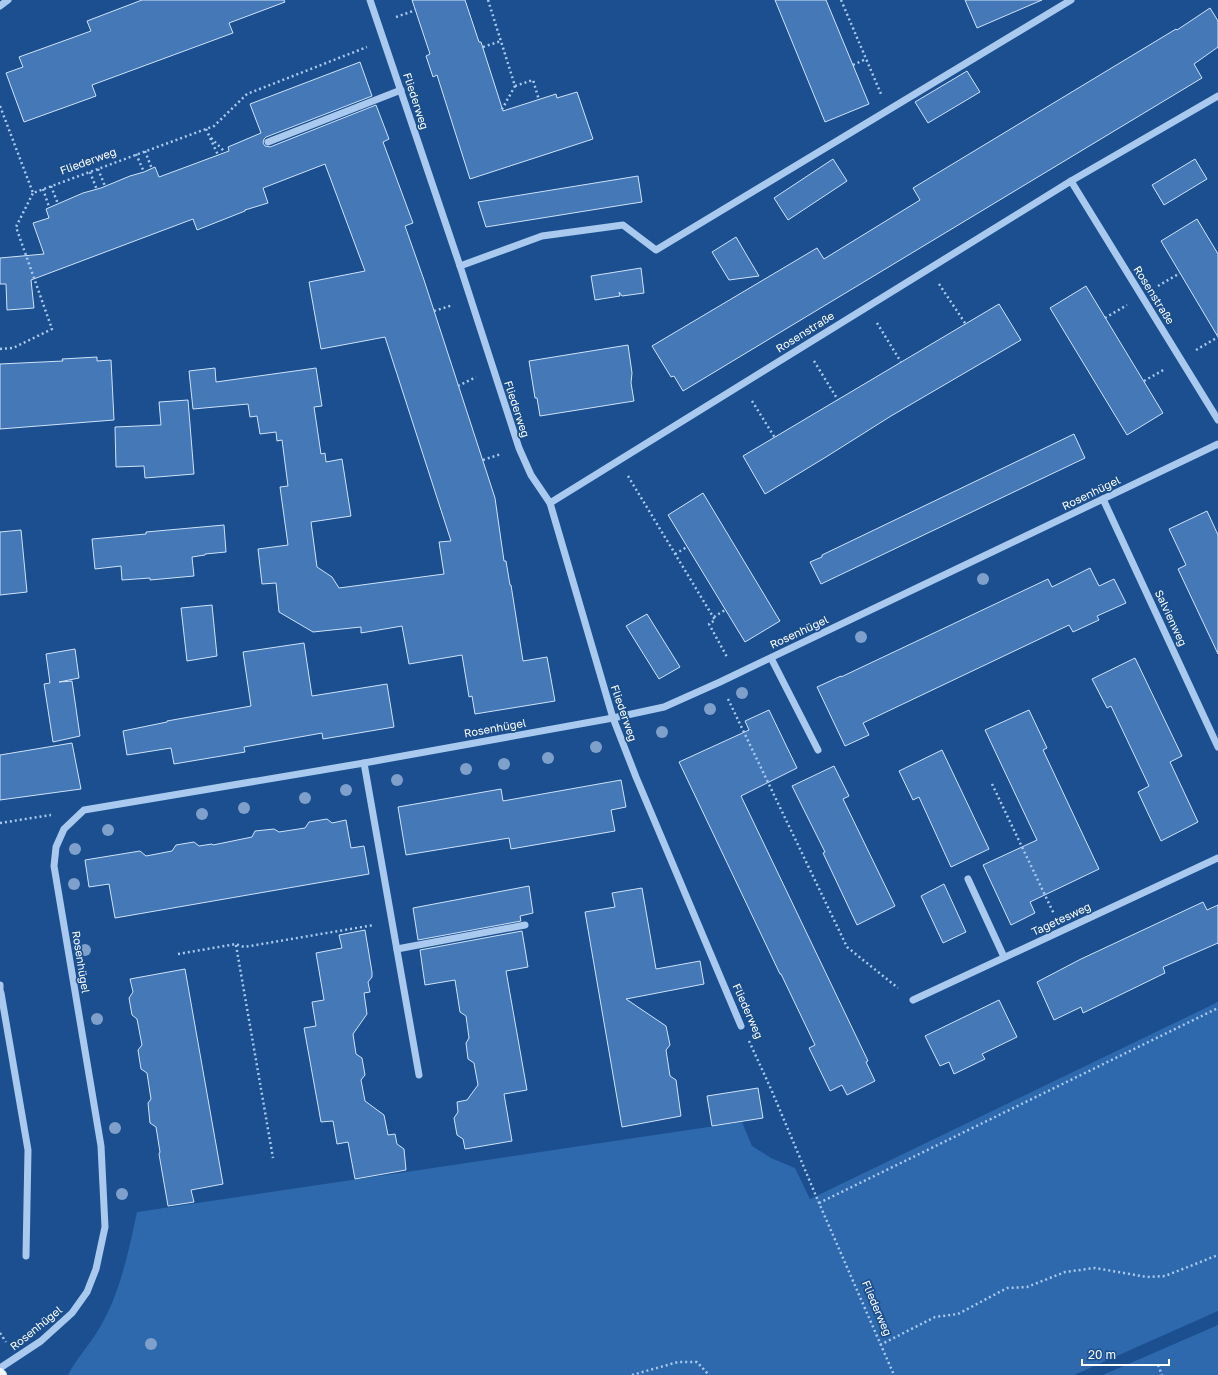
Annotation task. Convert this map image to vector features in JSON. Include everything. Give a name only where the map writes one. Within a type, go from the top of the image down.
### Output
[{"type":"street","points":[[0,6],[8,0]]},
{"type":"street","name":"Fliederweg","points":[[370,0],[460,266],[519,448],[531,474],[550,503],[613,718],[636,777],[741,1026]]},
{"type":"street","points":[[460,266],[542,236],[623,225],[656,250],[1071,0]]},
{"type":"street","points":[[268,142],[400,90]]},
{"type":"street","name":"Rosenstraße","points":[[550,503],[1071,181],[1218,96]]},
{"type":"street","name":"Rosenstraße","points":[[1071,181],[1218,420]]},
{"type":"street","name":"Rosenhügel","points":[[0,1368],[41,1341],[72,1313],[87,1292],[96,1269],[105,1227],[100,1146],[54,866],[56,847],[64,829],[84,810],[364,763],[613,718],[664,707],[771,658],[1218,444]]},
{"type":"street","name":"Salvienweg","points":[[1103,499],[1218,747]]},
{"type":"street","points":[[771,658],[818,750]]},
{"type":"street","points":[[364,763],[419,1075]]},
{"type":"street","name":"Tagetesweg","points":[[913,1000],[1218,858]]},
{"type":"street","points":[[968,879],[1004,958]]},
{"type":"street","points":[[397,949],[525,925]]},
{"type":"street","points":[[0,985],[0,993],[28,1150],[26,1256]]},
{"type":"path","points":[[488,0],[515,86],[502,112]]},
{"type":"path","points":[[841,0],[888,111]]},
{"type":"path","name":"Fliederweg","points":[[33,193],[214,126],[248,94],[384,40]]},
{"type":"path","points":[[483,47],[501,41]]},
{"type":"path","points":[[853,64],[866,59]]},
{"type":"path","points":[[515,86],[533,80],[539,100]]},
{"type":"path","points":[[0,106],[33,193],[16,227],[52,329],[13,348],[0,349]]},
{"type":"path","points":[[206,129],[218,155]]},
{"type":"path","points":[[209,136],[226,152]]},
{"type":"path","points":[[145,151],[152,169]]},
{"type":"path","points":[[136,154],[144,172]]},
{"type":"path","points":[[98,169],[105,186]]},
{"type":"path","points":[[90,172],[97,190]]},
{"type":"path","points":[[51,186],[58,204]]},
{"type":"path","points":[[43,189],[49,207]]},
{"type":"path","points":[[930,268],[965,323]]},
{"type":"path","points":[[1105,318],[1180,273]]},
{"type":"path","points":[[867,307],[901,362]]},
{"type":"path","points":[[1144,381],[1218,337]]},
{"type":"path","points":[[804,346],[838,400]]},
{"type":"path","points":[[742,384],[775,438]]},
{"type":"path","points":[[619,460],[714,617]]},
{"type":"path","points":[[676,554],[687,547]]},
{"type":"path","points":[[725,610],[714,617],[715,620],[709,624],[737,674]]},
{"type":"path","points":[[720,682],[847,947],[913,1000]]},
{"type":"path","points":[[992,784],[1062,930]]},
{"type":"path","points":[[0,823],[84,810]]},
{"type":"path","points":[[178,954],[236,944],[244,947],[392,922]]},
{"type":"path","points":[[236,944],[273,1158]]},
{"type":"path","points":[[819,1203],[1218,1008]]},
{"type":"path","name":"Fliederweg","points":[[741,1026],[771,1088],[894,1375]]},
{"type":"path","points":[[880,1345],[935,1317],[958,1314],[1007,1288],[1027,1287],[1065,1272],[1095,1268],[1147,1277],[1165,1276],[1218,1255]]},
{"type":"path","points":[[632,1375],[678,1362],[697,1362],[709,1375]]},
{"type":"path","points":[[1158,1364],[1162,1375]]},
{"type":"shaded area","points":[[1218,1002],[1218,1311],[1074,1375],[68,1375],[97,1332],[112,1304],[122,1274],[137,1212],[742,1122],[752,1146],[771,1158],[795,1168],[810,1199]]},
{"type":"shaded area","points":[[1218,1325],[1218,1375],[1103,1375]]},
{"type":"building","points":[[142,0],[284,0],[285,2],[229,23],[233,33],[92,85],[96,96],[24,122],[6,73],[23,67],[19,57],[91,31],[87,21]]},
{"type":"building","points":[[412,0],[465,0],[479,42],[481,42],[503,111],[556,94],[557,98],[577,92],[593,139],[470,179],[437,75],[433,77],[426,56],[430,54]]},
{"type":"building","points":[[775,0],[826,0],[869,104],[825,122]]},
{"type":"building","points":[[965,0],[1042,0],[977,28]]},
{"type":"building","points":[[1210,8],[1218,21],[1218,47],[1194,64],[1202,78],[683,391],[674,376],[671,377],[652,346],[817,248],[824,259],[920,200],[913,188],[1176,29],[1177,30]]},
{"type":"building","points":[[360,62],[372,96],[266,137],[263,143],[265,146],[270,147],[376,105],[389,139],[383,142],[413,223],[405,226],[495,498],[504,561],[506,561],[511,585],[523,661],[547,657],[555,701],[475,714],[472,696],[469,697],[462,655],[409,664],[402,626],[361,633],[361,627],[313,632],[279,612],[276,583],[262,584],[258,549],[288,545],[280,487],[288,486],[282,440],[277,441],[276,432],[260,434],[257,416],[250,417],[248,404],[193,409],[189,371],[215,368],[216,382],[316,368],[322,406],[314,407],[321,454],[325,453],[326,462],[342,459],[351,516],[311,522],[317,567],[332,577],[339,588],[444,574],[439,542],[451,541],[385,337],[321,349],[309,282],[365,271],[325,164],[263,188],[268,203],[245,210],[197,230],[193,219],[31,280],[34,308],[7,310],[6,284],[0,284],[0,258],[44,254],[33,223],[49,218],[46,209],[83,193],[101,188],[155,167],[159,177],[229,151],[228,147],[261,133],[250,104]]},
{"type":"building","points":[[967,71],[980,92],[928,123],[915,102]]},
{"type":"building","points":[[833,159],[847,181],[788,220],[774,198]]},
{"type":"building","points":[[1195,159],[1207,179],[1164,205],[1152,185]]},
{"type":"building","points":[[638,176],[642,202],[486,227],[478,202]]},
{"type":"building","points":[[1197,219],[1218,254],[1218,337],[1161,241]]},
{"type":"building","points":[[736,237],[759,276],[729,280],[712,252]]},
{"type":"building","points":[[641,268],[644,293],[622,296],[619,292],[620,296],[595,300],[591,276]]},
{"type":"building","points":[[1086,286],[1163,413],[1127,435],[1050,308]]},
{"type":"building","points":[[999,304],[1021,340],[891,416],[765,494],[743,456]]},
{"type":"building","points":[[628,345],[634,401],[540,416],[537,398],[535,398],[529,361]]},
{"type":"building","points":[[97,357],[97,361],[111,360],[114,420],[0,429],[0,364],[63,361],[62,359]]},
{"type":"building","points":[[188,400],[194,474],[145,478],[144,466],[116,467],[115,427],[161,425],[159,402]]},
{"type":"building","points":[[1074,434],[1085,458],[821,584],[810,562]]},
{"type":"building","points":[[703,493],[780,621],[745,642],[668,515]]},
{"type":"building","points":[[1207,511],[1218,535],[1218,654],[1178,569],[1186,565],[1169,529]]},
{"type":"building","points":[[224,525],[226,552],[192,557],[194,576],[150,580],[150,578],[122,580],[121,566],[95,569],[92,539],[146,534],[146,532]]},
{"type":"building","points":[[21,530],[27,592],[0,595],[0,532]]},
{"type":"building","points":[[1090,568],[1099,586],[1114,579],[1126,603],[1097,616],[1099,620],[1073,632],[1069,625],[863,723],[869,735],[845,746],[817,687],[1048,579],[1052,587]]},
{"type":"building","points":[[212,605],[217,656],[187,661],[181,608]]},
{"type":"building","points":[[647,614],[680,667],[659,679],[626,626]]},
{"type":"building","points":[[304,643],[312,696],[387,684],[394,727],[323,739],[322,733],[244,747],[245,752],[174,764],[171,748],[127,755],[123,731],[167,721],[251,706],[243,652]]},
{"type":"building","points":[[75,649],[79,678],[59,682],[72,681],[80,736],[53,742],[44,684],[50,683],[46,654]]},
{"type":"building","points":[[1135,658],[1182,756],[1170,762],[1198,822],[1161,841],[1138,792],[1149,786],[1111,706],[1107,708],[1092,679]]},
{"type":"building","points":[[769,710],[797,768],[741,796],[868,1061],[866,1062],[875,1081],[847,1095],[842,1085],[830,1091],[809,1048],[815,1045],[679,762],[749,730],[745,721]]},
{"type":"building","points":[[1029,710],[1047,748],[1043,750],[1099,869],[1030,902],[1035,913],[1011,925],[983,865],[1037,840],[985,730]]},
{"type":"building","points":[[72,743],[81,789],[0,800],[0,755]]},
{"type":"building","points":[[942,750],[989,849],[951,867],[919,797],[913,800],[899,771]]},
{"type":"building","points":[[834,766],[849,796],[843,799],[895,906],[857,925],[823,853],[825,852],[792,786]]},
{"type":"building","points":[[621,780],[626,807],[611,810],[615,831],[511,849],[509,838],[406,855],[398,807],[501,789],[503,801]]},
{"type":"building","points":[[327,819],[332,823],[346,820],[351,848],[364,846],[369,874],[115,918],[109,884],[89,887],[85,860],[140,851],[146,856],[172,851],[176,845],[194,842],[199,846],[213,845],[252,837],[255,831],[274,829],[279,832],[305,828],[309,822]]},
{"type":"building","points":[[944,884],[966,932],[943,943],[921,896]]},
{"type":"building","points":[[529,886],[533,913],[520,916],[521,921],[418,940],[413,908]]},
{"type":"building","points":[[642,888],[656,969],[700,961],[704,984],[626,999],[666,1026],[670,1045],[666,1050],[670,1076],[676,1080],[681,1116],[622,1127],[585,912],[615,907],[612,893]]},
{"type":"building","points":[[1203,902],[1207,910],[1218,905],[1218,943],[1163,967],[1165,973],[1083,1013],[1081,1007],[1054,1020],[1037,982],[1081,959]]},
{"type":"building","points":[[365,930],[372,977],[368,982],[370,992],[364,993],[367,1014],[353,1034],[356,1054],[362,1058],[365,1075],[361,1080],[365,1101],[384,1115],[388,1135],[395,1134],[397,1144],[404,1149],[406,1170],[355,1179],[348,1142],[337,1144],[333,1121],[321,1122],[304,1028],[316,1026],[312,1002],[324,1000],[316,953],[342,948],[339,935]]},
{"type":"building","points":[[522,931],[528,967],[506,971],[527,1090],[504,1094],[512,1141],[465,1149],[463,1139],[457,1135],[454,1118],[458,1112],[457,1102],[467,1100],[478,1085],[474,1063],[468,1059],[466,1043],[469,1038],[466,1016],[460,1012],[455,980],[425,985],[420,950]]},
{"type":"building","points":[[185,969],[223,1184],[191,1190],[194,1202],[168,1206],[156,1127],[150,1123],[148,1103],[151,1099],[147,1073],[141,1069],[138,1050],[142,1045],[137,1019],[132,1015],[129,998],[133,992],[130,979]]},
{"type":"building","points":[[999,1000],[1017,1037],[982,1054],[985,1059],[954,1074],[949,1062],[940,1066],[925,1036]]},
{"type":"building","points":[[758,1088],[763,1118],[712,1126],[707,1096]]}]
